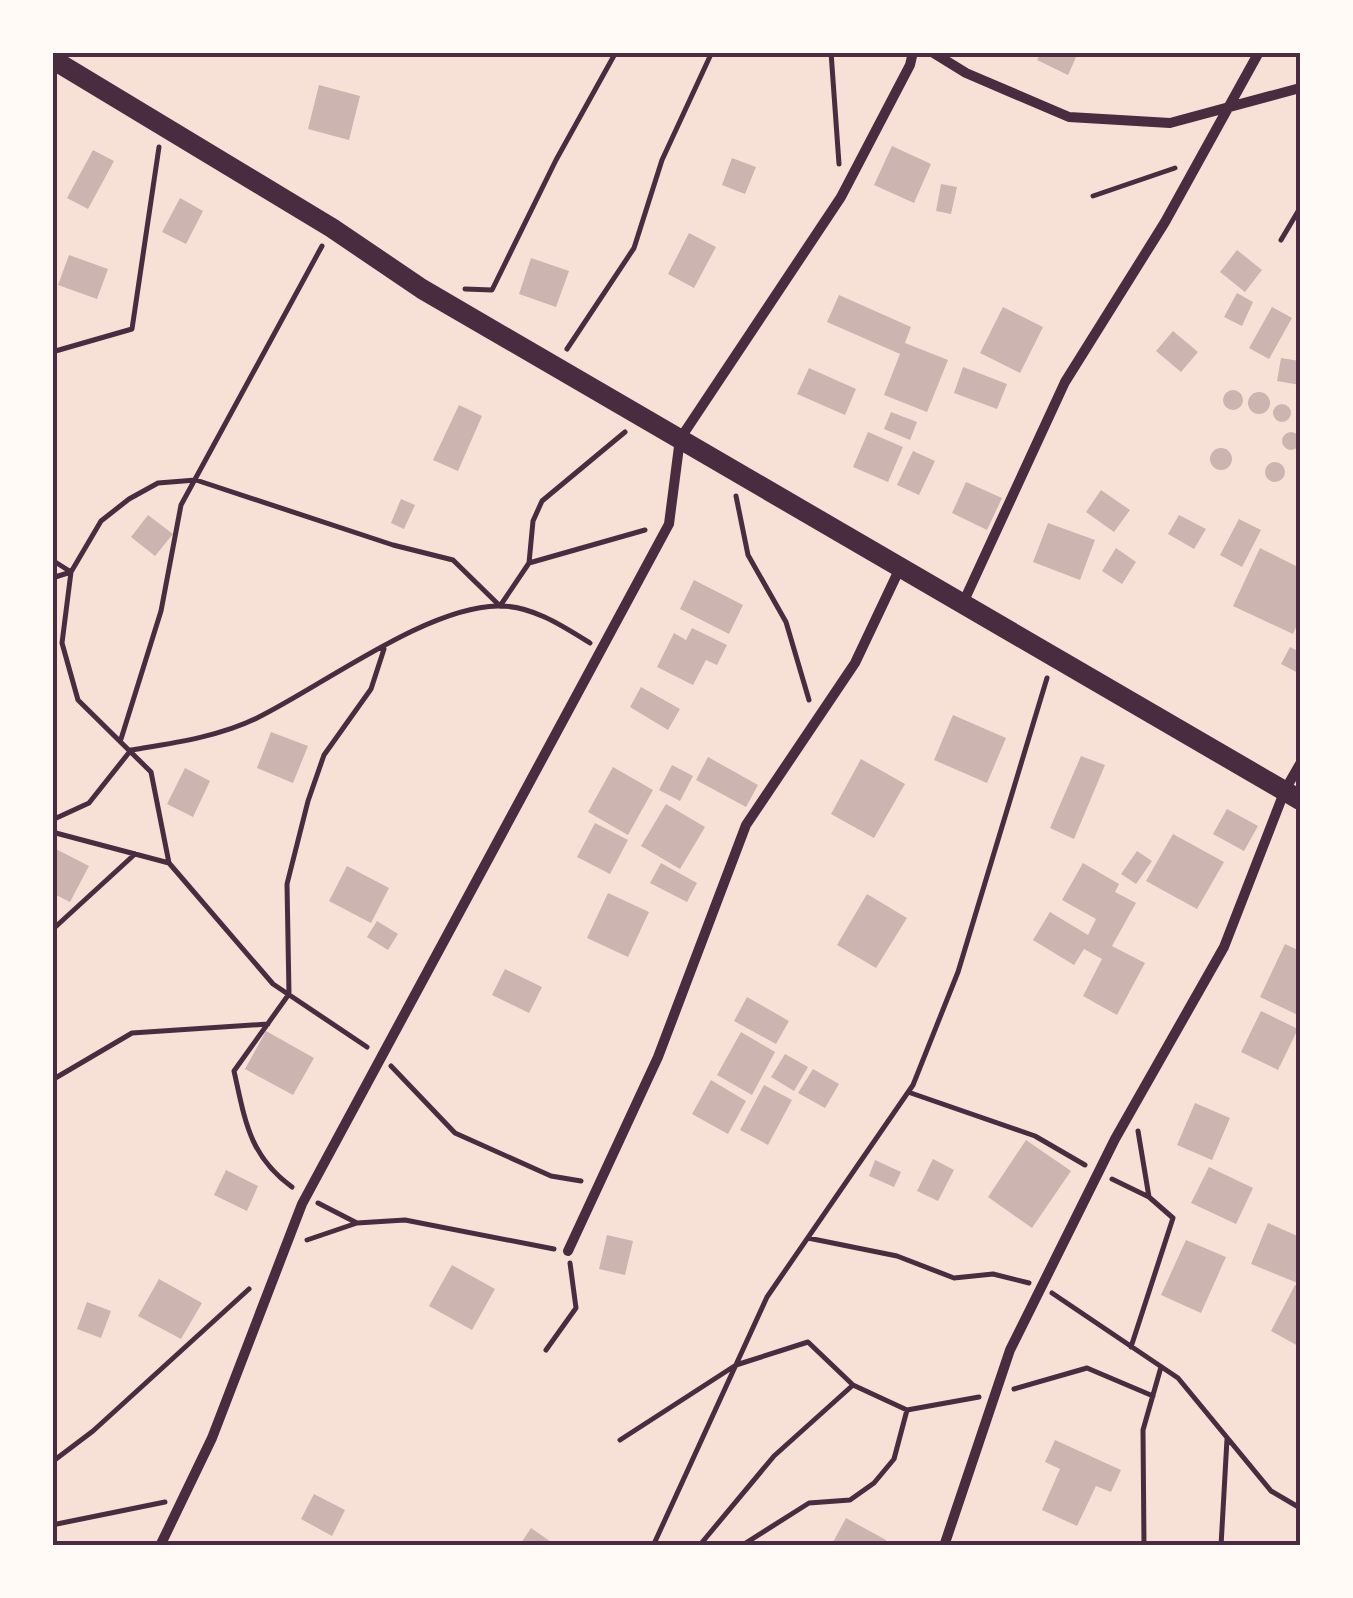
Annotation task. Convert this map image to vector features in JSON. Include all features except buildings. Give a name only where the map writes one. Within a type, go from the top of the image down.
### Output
[{"type":"highway","points":[[52,59],[332,228],[422,289],[1292,795]]},
{"type":"street","points":[[160,1546],[212,1438],[306,1196],[668,524],[680,439],[841,198],[910,65],[912,52]]},
{"type":"street","points":[[932,52],[966,72],[1069,117],[1170,123],[1300,88]]},
{"type":"street","points":[[963,604],[1065,382],[1200,160],[1259,52]]},
{"type":"street","points":[[568,1251],[658,1057],[746,825],[855,663],[900,567]]},
{"type":"street","points":[[944,1546],[1010,1350],[1134,1105],[1224,947],[1292,795],[1300,764]]},
{"type":"path","points":[[422,289],[492,290],[556,160],[616,52]]},
{"type":"path","points":[[556,367],[634,248],[662,160],[712,52]]},
{"type":"path","points":[[830,52],[841,198]]},
{"type":"path","points":[[52,352],[132,329],[162,123]]},
{"type":"path","points":[[1093,196],[1200,160]]},
{"type":"path","points":[[1281,240],[1300,208]]},
{"type":"path","points":[[121,739],[160,611],[181,506],[332,228]]},
{"type":"path","points":[[500,606],[529,563],[533,520],[542,501],[642,417]]},
{"type":"path","points":[[730,468],[748,555],[786,622],[816,722]]},
{"type":"path","points":[[500,606],[454,560],[393,545],[196,480],[158,483],[101,521],[71,572],[62,643],[78,700],[152,772],[168,863],[273,984],[382,1056],[455,1134],[551,1176],[599,1184]]},
{"type":"path","points":[[529,563],[668,524]]},
{"type":"path","points":[[52,560],[71,572]]},
{"type":"path","points":[[52,578],[71,572]]},
{"type":"path","points":[[52,820],[90,803],[131,750],[184,741],[253,720],[444,615],[500,606],[541,615],[601,650]]},
{"type":"path","points":[[357,1223],[270,1171],[247,1132],[234,1071],[289,994],[287,884],[308,801],[324,755],[371,689],[384,648]]},
{"type":"path","points":[[653,1546],[767,1297],[913,1085],[958,972],[1054,656]]},
{"type":"path","points":[[52,832],[168,863]]},
{"type":"path","points":[[52,930],[135,854]]},
{"type":"path","points":[[52,1080],[132,1032],[268,1024]]},
{"type":"path","points":[[1134,1105],[1149,1197]]},
{"type":"path","points":[[280,1262],[311,1237],[357,1223],[405,1220],[568,1251],[576,1308],[546,1350]]},
{"type":"path","points":[[808,1238],[896,1256],[954,1278],[993,1274],[1042,1286],[1178,1378],[1271,1491],[1300,1508]]},
{"type":"path","points":[[52,1462],[251,1288]]},
{"type":"path","points":[[620,1440],[736,1365],[808,1342],[853,1385],[907,1410],[995,1394],[1087,1368],[1153,1396]]},
{"type":"path","points":[[1144,1546],[1144,1430],[1161,1367]]},
{"type":"path","points":[[699,1546],[774,1456],[853,1385]]},
{"type":"path","points":[[732,1546],[742,1545],[809,1503],[850,1500],[874,1484],[894,1460],[907,1410]]},
{"type":"path","points":[[1220,1546],[1226,1437]]},
{"type":"path","points":[[52,1524],[183,1498]]}]
